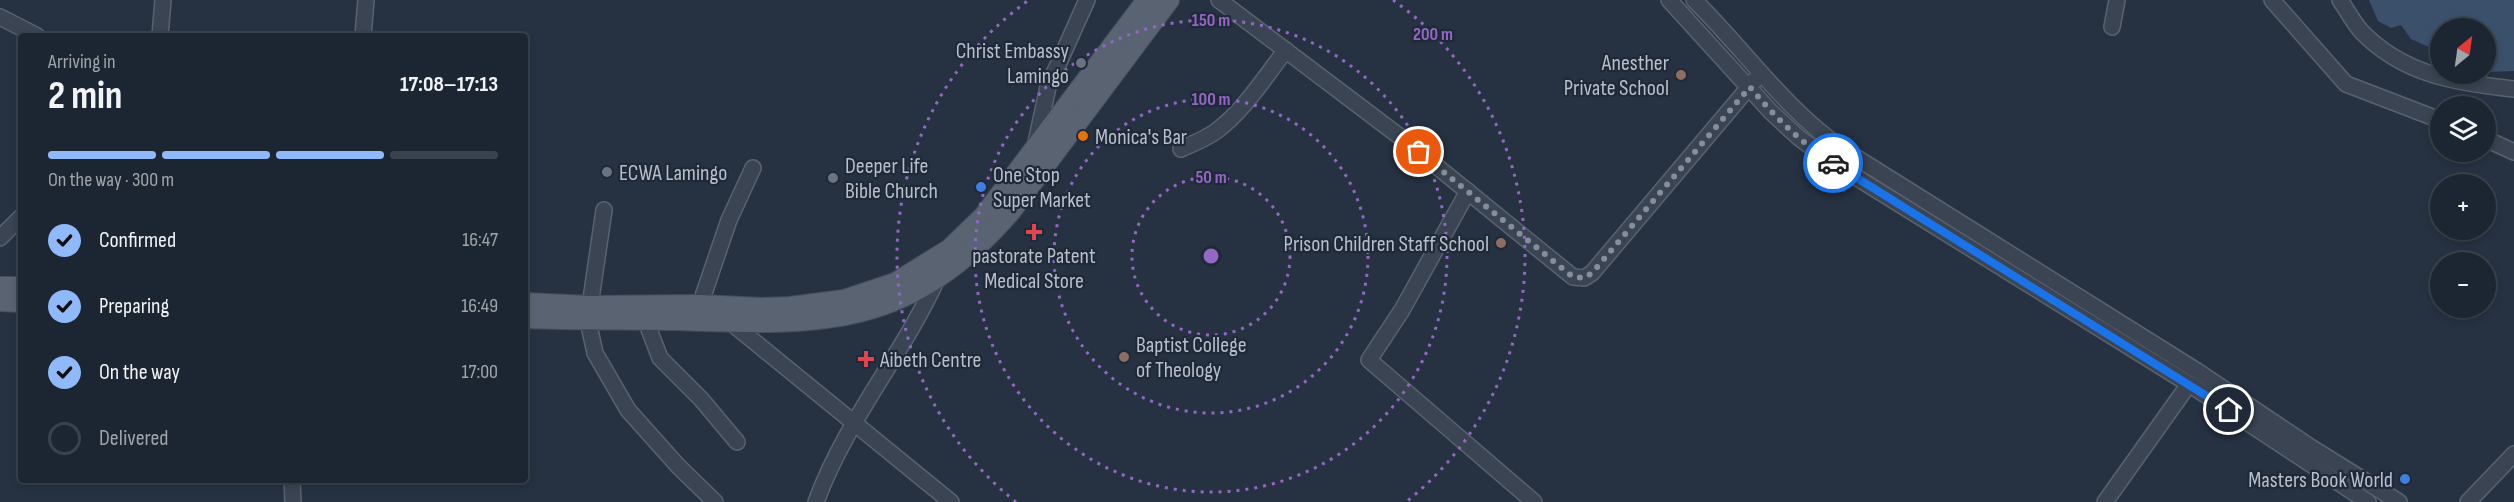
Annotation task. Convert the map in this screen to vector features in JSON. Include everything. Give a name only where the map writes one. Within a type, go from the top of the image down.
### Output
[{"type":"main road","points":[[528,318],[643,312],[700,305],[762,308],[820,304],[844,300],[895,283],[941,255],[969,231],[1000,197],[1035,147],[1147,0]]},
{"type":"main road","points":[[643,312],[729,321],[807,322],[854,315],[880,307],[937,279],[965,258],[1011,211],[1169,0]]},
{"type":"main road","points":[[0,287],[18,287]]},
{"type":"main road","points":[[0,301],[18,302]]},
{"type":"main road","points":[[528,304],[589,314]]},
{"type":"street","points":[[160,33],[163,0]]},
{"type":"street","points":[[363,33],[366,0]]},
{"type":"street","points":[[1035,147],[1048,87],[1087,0]]},
{"type":"street","points":[[1219,0],[1468,191],[1573,277],[1584,278],[1592,273],[1761,73]]},
{"type":"street","points":[[1669,0],[1771,112],[1798,137],[1830,161],[2189,384],[2368,502]]},
{"type":"street","points":[[1694,0],[1801,116],[1841,148],[2197,371],[2312,448],[2399,502]]},
{"type":"street","points":[[2112,27],[2117,0]]},
{"type":"street","points":[[2272,0],[2346,84],[2430,116]]},
{"type":"street","points":[[2340,0],[2361,30],[2389,54],[2417,70],[2463,84],[2514,89]]},
{"type":"street","points":[[0,17],[31,33]]},
{"type":"street","points":[[1181,149],[1214,134],[1230,120],[1286,50]]},
{"type":"street","points":[[2496,144],[2514,152]]},
{"type":"street","points":[[700,305],[729,220],[753,168]]},
{"type":"street","points":[[1468,191],[1402,310],[1369,360],[1534,502]]},
{"type":"street","points":[[604,210],[589,314],[595,353],[628,410],[708,499]]},
{"type":"street","points":[[0,238],[18,220]]},
{"type":"street","points":[[816,502],[853,425],[920,316],[937,279]]},
{"type":"street","points":[[643,312],[660,357],[701,399],[737,442]]},
{"type":"street","points":[[729,321],[853,425],[951,502]]},
{"type":"street","points":[[2105,502],[2189,384]]},
{"type":"street","points":[[2468,502],[2514,453]]},
{"type":"street","points":[[292,483],[293,502]]},
{"type":"water","points":[[2369,0],[2514,0],[2514,71],[2496,72],[2496,18],[2430,18],[2430,48],[2411,39],[2401,25],[2391,28],[2378,21]]},
{"type":"way so far","points":[[1419,152],[1573,277],[1584,278],[1592,273],[1750,87],[1771,112],[1798,137],[1833,163]]},
{"type":"place","name":"Christ Embassy Lamingo","points":[[1081,63]]},
{"type":"place","name":"Anesther Private School","points":[[1681,75]]},
{"type":"place","name":"Monica's Bar","points":[[1083,136]]},
{"type":"place","name":"ECWA Lamingo","points":[[607,172]]},
{"type":"place","name":"Deeper Life Bible Church","points":[[833,178]]},
{"type":"place","name":"One Stop Super Market","points":[[981,187]]},
{"type":"place","name":"pastorate Patent Medical Store","points":[[1034,232]]},
{"type":"place","name":"Prison Children Staff School","points":[[1501,243]]},
{"type":"place","name":"Baptist College of Theology","points":[[1124,357]]},
{"type":"place","name":"Aibeth Centre","points":[[866,359]]},
{"type":"place","name":"Masters Book World","points":[[2405,479]]},
{"type":"route","points":[[1833,163],[2229,410]]}]
